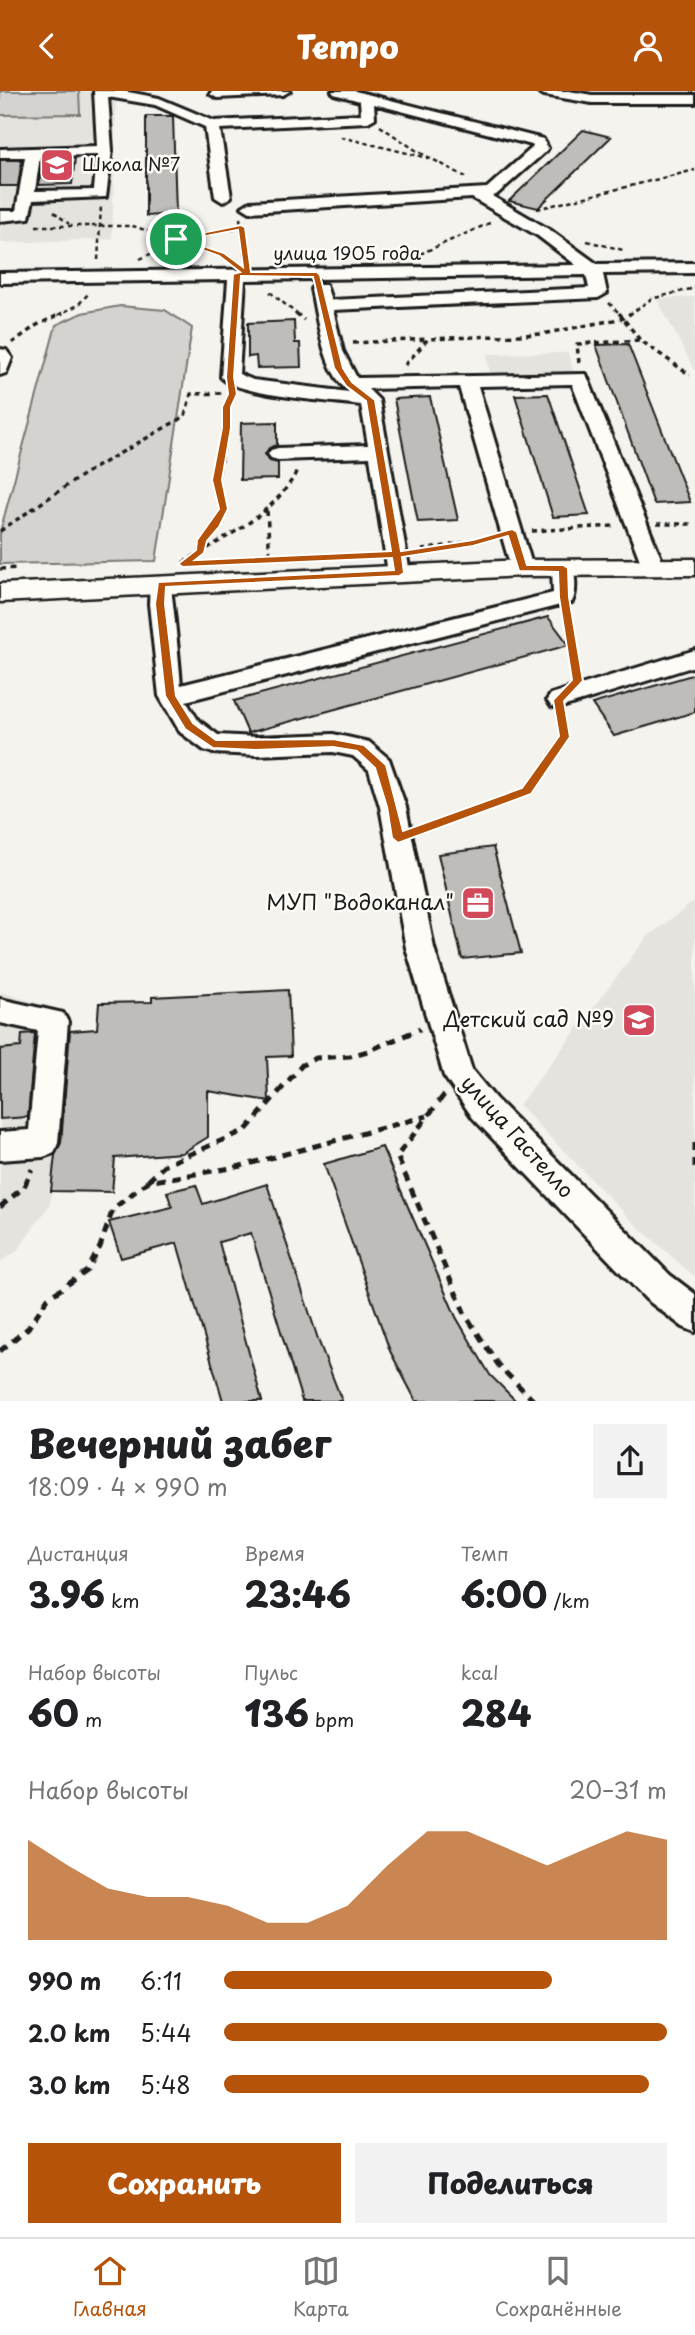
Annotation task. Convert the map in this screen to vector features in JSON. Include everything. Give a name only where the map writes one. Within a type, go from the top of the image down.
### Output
[{"type":"main road","points":[[0,593],[162,584],[398,564],[523,568],[695,566]]},
{"type":"street","points":[[26,196],[101,194],[105,150],[101,91],[159,102],[212,125],[368,118],[454,120]]},
{"type":"street","points":[[217,94],[283,91]]},
{"type":"street","points":[[245,209],[483,193],[540,150],[540,144],[339,91]]},
{"type":"street","points":[[544,91],[573,98],[695,99]]},
{"type":"street","points":[[367,98],[368,118]]},
{"type":"street","points":[[212,125],[223,197]]},
{"type":"street","points":[[0,153],[105,150]]},
{"type":"street","points":[[0,216],[23,215],[33,152]]},
{"type":"street","points":[[324,305],[598,293],[594,270],[483,193]]},
{"type":"street","name":"улица 1905 года","points":[[0,278],[695,268]]},
{"type":"street","points":[[242,274],[230,377],[249,384],[370,400]]},
{"type":"street","points":[[317,275],[339,368],[349,384],[370,400],[398,564]]},
{"type":"street","points":[[0,369],[5,349]]},
{"type":"street","points":[[349,384],[579,378],[654,568]]},
{"type":"street","points":[[467,380],[523,568]]},
{"type":"street","points":[[278,454],[380,451]]},
{"type":"street","points":[[171,696],[564,597],[563,568]]},
{"type":"street","name":"улица Гастелло","points":[[162,584],[160,604],[171,696],[189,726],[213,744],[256,746],[333,743],[360,748],[380,765],[393,807],[421,948],[459,1076],[484,1108],[658,1287],[695,1315]]},
{"type":"street","points":[[559,700],[695,658]]},
{"type":"street","points":[[0,1011],[53,1022],[43,1143],[0,1146]]},
{"type":"path","points":[[368,118],[483,193]]},
{"type":"path","points":[[338,137],[432,159]]},
{"type":"path","points":[[374,274],[510,214],[596,197],[639,182],[695,170]]},
{"type":"path","points":[[47,206],[69,225]]},
{"type":"path","points":[[242,274],[241,227],[245,209]]},
{"type":"path","points":[[97,264],[100,214]]},
{"type":"path","points":[[28,226],[98,225],[203,233]]},
{"type":"path","points":[[115,275],[176,239],[241,227]]},
{"type":"path","points":[[148,229],[222,255],[242,274]]},
{"type":"path","points":[[387,383],[428,339],[542,334],[624,318],[651,299],[695,288]]},
{"type":"path","points":[[598,293],[624,318],[640,340],[690,376]]},
{"type":"path","points":[[5,349],[42,322],[64,315],[81,305],[87,296]]},
{"type":"path","points":[[579,378],[577,344],[640,340]]},
{"type":"path","points":[[0,531],[74,480],[185,416],[191,394],[220,394],[232,390],[226,407],[227,428],[217,480],[224,509],[202,540],[201,551]]},
{"type":"path","points":[[195,563],[183,564],[267,511],[290,489],[297,471],[309,471]]},
{"type":"path","points":[[267,511],[270,563]]},
{"type":"path","points":[[398,564],[512,532],[637,524],[695,524]]},
{"type":"path","points":[[258,561],[270,563],[283,559]]},
{"type":"path","points":[[0,569],[30,568]]},
{"type":"path","points":[[398,838],[527,791],[565,737],[559,700],[578,681],[564,597]]},
{"type":"path","points":[[148,1182],[151,1174],[170,1163],[247,1129],[285,1082],[313,1059],[371,1051],[442,1019]]},
{"type":"path","points":[[459,1076],[397,1156],[465,1314],[499,1366],[534,1401]]},
{"type":"path","points":[[0,1351],[28,1328],[48,1298],[87,1272],[100,1247],[113,1209],[148,1182],[237,1167],[427,1117]]},
{"type":"path","points":[[0,1207],[24,1187],[43,1143]]},
{"type":"path","points":[[695,1143],[695,1167]]},
{"type":"shaded area","name":"Школа №7","points":[[0,91],[116,91],[112,239],[0,243]]},
{"type":"shaded area","points":[[0,91],[79,91],[80,114],[0,115]]},
{"type":"shaded area","points":[[695,297],[695,371],[657,299]]},
{"type":"shaded area","points":[[120,306],[165,310],[192,328],[156,561],[0,564],[0,532],[56,325],[82,313]]},
{"type":"shaded area","points":[[568,353],[574,373],[490,374],[487,354]]},
{"type":"shaded area","name":"Детский сад №9","points":[[695,901],[695,1277],[634,1223],[519,1105],[648,936]]},
{"type":"shaded area","points":[[0,992],[64,1011],[71,1040],[50,1204],[17,1251],[0,1262]]},
{"type":"building","points":[[146,116],[173,116],[176,214],[146,216]]},
{"type":"building","points":[[583,130],[611,137],[538,208],[509,201]]},
{"type":"building","points":[[75,158],[72,184],[39,185],[42,159]]},
{"type":"building","points":[[0,160],[22,160],[18,186],[0,186]]},
{"type":"building","points":[[294,321],[295,343],[300,343],[301,367],[257,368],[256,356],[248,357],[248,323]]},
{"type":"building","points":[[628,344],[690,502],[654,504],[596,345]]},
{"type":"building","points":[[548,394],[589,515],[553,517],[515,395]]},
{"type":"building","points":[[430,397],[458,520],[418,522],[394,399]]},
{"type":"building","points":[[277,422],[277,445],[269,448],[265,454],[270,461],[278,463],[278,479],[240,480],[241,423]]},
{"type":"building","points":[[548,617],[569,645],[248,733],[234,701]]},
{"type":"building","points":[[695,674],[695,712],[614,736],[592,704]]},
{"type":"building","name":"МУП \"Водоканал\"","points":[[493,847],[521,953],[462,959],[438,854]]},
{"type":"building","points":[[288,990],[291,1056],[267,1057],[269,1101],[208,1091],[208,1137],[182,1153],[115,1158],[112,1192],[51,1191],[55,1155],[61,1143],[70,1031],[97,1029],[99,1003],[152,1002],[152,997]]},
{"type":"building","points":[[35,1033],[28,1117],[0,1119],[0,1049],[21,1047],[22,1034]]},
{"type":"building","points":[[382,1147],[456,1317],[490,1375],[516,1401],[416,1401],[390,1351],[324,1164]]},
{"type":"building","points":[[267,1184],[319,1342],[342,1401],[302,1401],[251,1233],[219,1242],[262,1401],[223,1401],[177,1243],[121,1258],[109,1222],[172,1207],[167,1192],[196,1185],[203,1204]]},
{"type":"place","name":"Школа №7","points":[[57,165]]},
{"type":"place","name":"МУП \"Водоканал\"","points":[[478,903]]},
{"type":"place","name":"Детский сад №9","points":[[639,1020]]},
{"type":"route","points":[[176,239],[222,255],[248,274],[317,275],[339,368],[349,384],[370,400],[380,451],[397,554],[399,573],[162,584],[160,604],[171,696],[189,726],[213,744],[256,746],[333,743],[360,748],[380,765],[393,807],[398,838],[527,791],[565,737],[559,700],[578,681],[564,597],[563,568],[523,568],[512,532],[473,543],[397,554],[183,564],[201,551],[202,540],[224,509],[217,480],[227,428],[226,407],[233,394],[230,377],[237,274],[248,274],[241,227],[176,239]]}]
